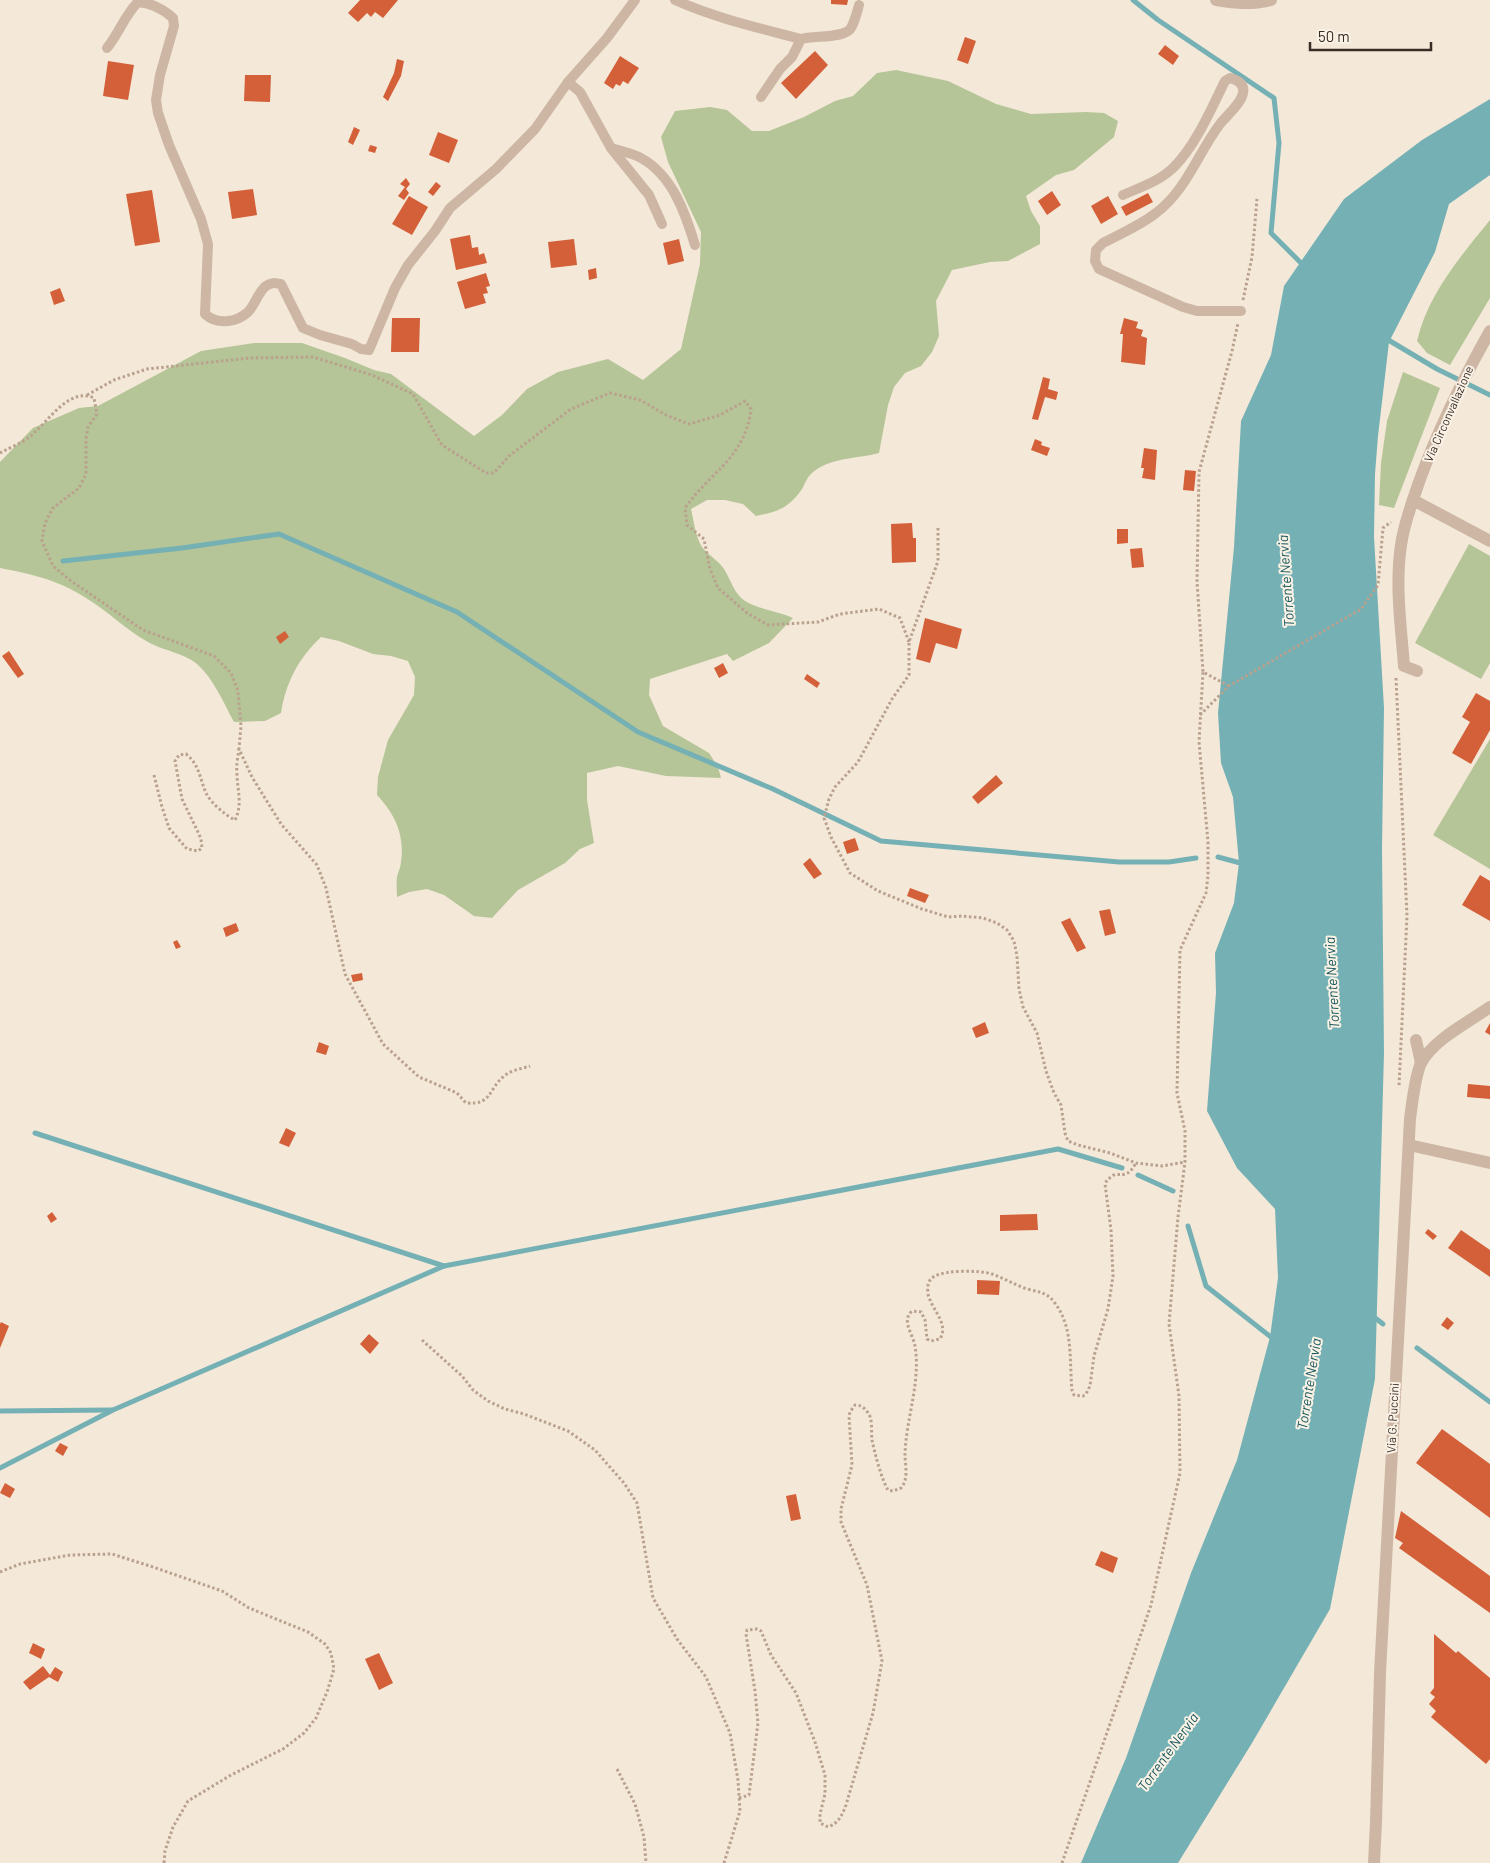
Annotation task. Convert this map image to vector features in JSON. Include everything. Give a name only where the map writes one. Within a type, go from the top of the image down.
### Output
[{"type":"street","points":[[1216,0],[1260,3],[1271,0]]},
{"type":"street","name":"Via Circonvallazione","points":[[1417,671],[1404,666],[1398,597],[1401,545],[1412,500],[1432,448],[1456,394],[1490,330]]},
{"type":"street","points":[[1412,500],[1490,541]]},
{"type":"street","name":"Via G. Puccini","points":[[1374,1863],[1380,1673],[1409,1145],[1414,1092],[1421,1063],[1436,1044],[1490,1007]]},
{"type":"street","points":[[1416,1040],[1421,1063]]},
{"type":"street","points":[[1409,1145],[1490,1163]]},
{"type":"lane","points":[[107,48],[115,38],[130,9],[138,2],[150,3],[173,18],[174,26],[160,75],[156,100],[158,113],[170,145],[202,219],[208,244],[205,314],[211,319],[225,322],[238,318],[249,311],[265,286],[273,282],[281,284],[303,328],[352,344],[361,349],[369,350],[395,288],[408,265],[435,231],[450,208],[496,169],[535,129],[568,82],[606,38],[634,0]]},
{"type":"lane","points":[[676,0],[694,9],[801,39],[811,36],[844,34],[851,29],[859,5]]},
{"type":"lane","points":[[762,97],[780,69],[792,57],[801,39]]},
{"type":"lane","points":[[1123,195],[1154,182],[1173,168],[1185,154],[1200,129],[1225,81],[1230,78],[1237,80],[1242,85],[1243,92],[1240,101],[1210,138],[1174,198],[1156,214],[1103,243],[1096,250],[1095,261],[1099,269],[1183,306],[1198,311],[1241,311]]},
{"type":"lane","points":[[568,82],[580,92],[611,148],[649,195],[662,224]]},
{"type":"lane","points":[[611,148],[639,156],[656,168],[672,189],[687,219],[695,245]]},
{"type":"path","points":[[1062,1863],[1151,1605],[1180,1473],[1179,1396],[1169,1324],[1178,1217],[1185,1162],[1184,1130],[1177,1092],[1180,950],[1206,893],[1208,876],[1208,842],[1199,742],[1203,672],[1197,580],[1199,472],[1241,311],[1252,257],[1257,198]]},
{"type":"path","points":[[0,453],[33,435],[71,399],[87,395],[114,380],[146,369],[250,358],[313,357],[372,375],[413,394],[442,445],[486,473],[494,473],[509,456],[571,410],[610,393],[640,400],[668,416],[689,424],[720,415],[745,401],[751,408],[749,422],[742,441],[728,462],[695,494],[684,508],[687,525],[704,539],[710,569],[718,588],[747,613],[768,625],[818,622],[840,614],[879,609],[900,618],[909,642],[910,674],[892,699],[858,762],[835,787],[824,818],[831,837],[850,873],[878,892],[922,909],[948,917],[983,918],[997,923],[1007,930],[1014,941],[1019,989],[1023,1007],[1037,1033],[1046,1071],[1054,1093],[1061,1105],[1068,1141],[1110,1152],[1136,1163],[1162,1166],[1185,1162]]},
{"type":"path","points":[[87,395],[94,398],[97,414],[88,427],[86,474],[79,488],[53,508],[45,523],[42,541],[53,566],[71,581],[143,630],[214,656],[231,673],[238,691],[241,726],[236,774],[239,811],[235,820],[226,816],[207,794],[201,776],[192,759],[186,754],[179,755],[175,761],[182,799],[201,839],[202,848],[198,851],[187,849],[169,828],[154,775]]},
{"type":"path","points":[[1393,526],[1397,518]]},
{"type":"path","points":[[909,642],[938,561],[938,528]]},
{"type":"path","points":[[1200,715],[1230,686],[1362,609],[1378,585]]},
{"type":"path","points":[[1396,669],[1407,916],[1399,1096]]},
{"type":"path","points":[[1203,672],[1230,686]]},
{"type":"path","points":[[239,749],[252,777],[281,824],[317,866],[326,888],[345,974],[382,1044],[419,1077],[457,1093],[466,1103],[476,1104],[491,1095],[503,1077],[515,1070],[530,1066]]},
{"type":"path","points":[[739,1798],[749,1795],[758,1722],[746,1634],[747,1630],[757,1629],[761,1631],[771,1655],[796,1693],[815,1742],[825,1775],[825,1794],[820,1814],[820,1824],[828,1827],[836,1823],[840,1820],[846,1805],[873,1713],[882,1661],[867,1585],[841,1522],[841,1510],[852,1465],[848,1416],[855,1405],[860,1405],[870,1415],[872,1440],[884,1482],[888,1490],[893,1491],[901,1488],[906,1481],[905,1453],[916,1362],[915,1346],[908,1327],[908,1314],[912,1311],[921,1312],[925,1320],[927,1340],[940,1339],[943,1326],[929,1298],[928,1285],[933,1277],[944,1274],[977,1272],[991,1274],[1027,1289],[1042,1292],[1054,1301],[1068,1329],[1072,1390],[1078,1396],[1086,1394],[1090,1386],[1094,1356],[1108,1308],[1113,1276],[1112,1230],[1105,1184],[1115,1174],[1124,1176],[1129,1174],[1136,1163]]},
{"type":"path","points":[[422,1340],[462,1376],[473,1390],[505,1410],[524,1414],[568,1431],[595,1450],[624,1483],[637,1503],[653,1598],[676,1639],[706,1677],[730,1733],[738,1780],[740,1812],[724,1863]]},
{"type":"path","points":[[0,1572],[20,1564],[70,1555],[112,1554],[222,1592],[249,1608],[308,1632],[325,1644],[331,1653],[334,1669],[316,1718],[304,1733],[283,1749],[232,1775],[188,1801],[173,1827],[165,1851],[164,1863]]},
{"type":"path","points":[[617,1769],[635,1804],[644,1837],[646,1863]]},
{"type":"green space","points":[[896,70],[948,81],[996,104],[1031,114],[1104,113],[1118,121],[1114,137],[1074,170],[1056,175],[1026,196],[1031,211],[1040,226],[1040,244],[1008,261],[990,262],[952,270],[936,301],[939,336],[932,352],[921,366],[905,373],[894,387],[888,405],[879,453],[835,461],[819,468],[810,475],[792,501],[770,513],[756,516],[743,504],[725,500],[707,500],[691,509],[696,533],[702,547],[722,566],[735,591],[741,598],[757,606],[793,618],[769,643],[733,661],[727,654],[650,679],[649,695],[663,726],[709,753],[718,767],[721,778],[666,776],[618,766],[587,773],[587,800],[594,843],[580,849],[565,863],[518,890],[492,918],[474,916],[444,895],[427,889],[409,892],[397,897],[397,875],[401,866],[402,852],[400,834],[394,817],[377,795],[378,777],[388,740],[414,695],[415,677],[408,661],[391,656],[373,654],[339,641],[321,637],[294,672],[286,691],[281,713],[265,721],[234,722],[213,684],[197,664],[148,642],[76,592],[34,575],[0,568],[0,462],[33,428],[79,408],[98,406],[201,351],[254,343],[302,343],[374,370],[391,374],[474,436],[502,415],[527,389],[558,372],[608,359],[643,380],[681,349],[700,264],[701,232],[668,162],[661,137],[675,111],[710,107],[727,110],[752,131],[769,131],[804,117],[835,101],[853,96],[877,73]]},
{"type":"green space","points":[[1490,220],[1490,298],[1450,365],[1427,353],[1417,341],[1429,307],[1446,277]]},
{"type":"green space","points":[[1403,372],[1440,388],[1394,508],[1379,505],[1381,463],[1387,421]]},
{"type":"green space","points":[[1469,544],[1490,556],[1490,663],[1481,679],[1415,643]]},
{"type":"green space","points":[[1490,739],[1490,869],[1433,835]]},
{"type":"water","name":"Torrente Nervia","points":[[1490,99],[1490,175],[1449,204],[1435,252],[1389,342],[1378,436],[1374,537],[1384,708],[1382,849],[1384,1053],[1375,1379],[1330,1609],[1252,1743],[1178,1863],[1081,1863],[1126,1758],[1191,1573],[1237,1460],[1270,1337],[1278,1278],[1275,1209],[1237,1168],[1207,1111],[1216,993],[1215,953],[1234,903],[1239,863],[1233,797],[1221,763],[1218,713],[1234,547],[1241,421],[1271,355],[1284,286],[1344,199],[1422,140]]},
{"type":"building","points":[[360,0],[398,0],[383,18],[375,12],[371,17],[367,13],[358,22],[348,13]]},
{"type":"building","points":[[831,0],[848,0],[847,5],[831,4]]},
{"type":"building","points":[[965,37],[976,41],[968,64],[957,60]]},
{"type":"building","points":[[1165,45],[1179,56],[1173,65],[1158,54]]},
{"type":"building","points":[[815,51],[828,65],[796,99],[781,83]]},
{"type":"building","points":[[620,56],[639,68],[628,84],[623,81],[620,86],[616,84],[613,89],[604,83]]},
{"type":"building","points":[[397,59],[404,61],[401,76],[388,101],[383,97],[394,73]]},
{"type":"building","points":[[108,61],[134,65],[128,100],[103,96]]},
{"type":"building","points":[[245,75],[271,75],[270,102],[244,101]]},
{"type":"building","points":[[354,127],[360,130],[353,145],[348,142]]},
{"type":"building","points":[[438,132],[458,140],[449,163],[429,155]]},
{"type":"building","points":[[370,145],[377,147],[375,153],[368,151]]},
{"type":"building","points":[[406,178],[410,184],[406,189],[409,193],[404,200],[398,196],[405,187],[400,184]]},
{"type":"building","points":[[436,182],[441,186],[433,196],[428,192]]},
{"type":"building","points":[[253,189],[257,215],[232,219],[228,192]]},
{"type":"building","points":[[152,190],[160,242],[135,246],[126,194]]},
{"type":"building","points":[[1052,191],[1061,205],[1047,215],[1038,201]]},
{"type":"building","points":[[1148,193],[1153,202],[1126,216],[1121,207]]},
{"type":"building","points":[[409,196],[428,207],[412,235],[392,224]]},
{"type":"building","points":[[1108,196],[1118,214],[1101,224],[1091,206]]},
{"type":"building","points":[[470,235],[472,248],[478,247],[479,255],[484,253],[487,263],[456,270],[450,239]]},
{"type":"building","points":[[574,239],[577,265],[551,268],[548,242]]},
{"type":"building","points":[[679,239],[684,261],[668,265],[663,243]]},
{"type":"building","points":[[596,268],[597,278],[589,280],[588,270]]},
{"type":"building","points":[[486,273],[490,286],[486,287],[488,293],[483,294],[486,303],[465,309],[457,282]]},
{"type":"building","points":[[60,288],[65,301],[54,305],[50,292]]},
{"type":"building","points":[[392,318],[420,318],[419,352],[391,352]]},
{"type":"building","points":[[1124,318],[1138,322],[1136,328],[1143,330],[1141,336],[1147,338],[1145,365],[1121,362],[1123,334],[1120,334]]},
{"type":"building","points":[[1043,377],[1050,379],[1048,389],[1058,392],[1056,400],[1045,397],[1038,420],[1032,419]]},
{"type":"building","points":[[1035,439],[1042,442],[1041,445],[1050,448],[1047,456],[1031,450]]},
{"type":"building","points":[[1144,448],[1157,450],[1155,480],[1142,478],[1144,468],[1141,468]]},
{"type":"building","points":[[1185,470],[1196,471],[1194,491],[1183,490]]},
{"type":"building","points":[[912,523],[913,538],[916,538],[916,562],[892,563],[891,524]]},
{"type":"building","points":[[1117,529],[1128,529],[1128,543],[1117,544]]},
{"type":"building","points":[[1142,548],[1144,567],[1132,568],[1130,549]]},
{"type":"building","points":[[925,618],[962,629],[957,649],[936,643],[930,663],[916,659]]},
{"type":"building","points":[[285,631],[289,637],[280,644],[276,637]]},
{"type":"building","points":[[9,651],[24,674],[18,678],[2,656]]},
{"type":"building","points":[[723,663],[728,673],[719,678],[714,668]]},
{"type":"building","points":[[807,674],[820,683],[817,688],[804,679]]},
{"type":"building","points":[[1476,693],[1490,701],[1490,730],[1471,764],[1452,753],[1470,722],[1462,717]]},
{"type":"building","points":[[996,775],[1003,783],[978,804],[972,797]]},
{"type":"building","points":[[855,838],[859,850],[847,854],[843,842]]},
{"type":"building","points":[[810,858],[822,874],[814,879],[803,864]]},
{"type":"building","points":[[1480,875],[1490,881],[1490,921],[1462,905]]},
{"type":"building","points":[[910,888],[929,895],[925,903],[907,896]]},
{"type":"building","points":[[1110,909],[1116,933],[1105,936],[1099,911]]},
{"type":"building","points":[[1070,918],[1086,948],[1077,952],[1061,922]]},
{"type":"building","points":[[236,923],[239,931],[226,937],[223,928]]},
{"type":"building","points":[[177,940],[181,947],[176,949],[173,942]]},
{"type":"building","points":[[362,973],[363,980],[353,982],[351,975]]},
{"type":"building","points":[[985,1022],[989,1033],[976,1038],[972,1028]]},
{"type":"building","points":[[1490,1023],[1490,1035],[1485,1032]]},
{"type":"building","points":[[319,1042],[329,1046],[326,1055],[316,1052]]},
{"type":"building","points":[[1468,1084],[1490,1086],[1490,1099],[1467,1097]]},
{"type":"building","points":[[286,1128],[296,1133],[289,1147],[279,1143]]},
{"type":"building","points":[[52,1212],[57,1219],[51,1223],[47,1216]]},
{"type":"building","points":[[1037,1214],[1038,1230],[1000,1231],[1000,1215]]},
{"type":"building","points":[[1428,1229],[1437,1236],[1433,1240],[1425,1233]]},
{"type":"building","points":[[1461,1230],[1490,1250],[1490,1277],[1448,1248]]},
{"type":"building","points":[[977,1280],[1000,1281],[999,1295],[977,1294]]},
{"type":"building","points":[[1447,1317],[1454,1323],[1448,1330],[1441,1325]]},
{"type":"building","points":[[1,1322],[9,1326],[0,1348],[0,1324]]},
{"type":"building","points":[[369,1334],[379,1343],[370,1354],[360,1344]]},
{"type":"building","points":[[1442,1429],[1490,1464],[1490,1518],[1416,1463]]},
{"type":"building","points":[[60,1443],[68,1447],[63,1456],[55,1451]]},
{"type":"building","points":[[5,1483],[15,1489],[10,1498],[0,1493]]},
{"type":"building","points":[[796,1494],[801,1519],[791,1521],[786,1496]]},
{"type":"building","points":[[1401,1511],[1490,1576],[1490,1613],[1399,1548],[1403,1543],[1395,1538]]},
{"type":"building","points":[[1101,1551],[1118,1558],[1113,1573],[1095,1565]]},
{"type":"building","points":[[1434,1634],[1490,1678],[1490,1759],[1486,1764],[1431,1717],[1436,1711],[1429,1704],[1435,1697],[1430,1693],[1434,1688]]},
{"type":"building","points":[[33,1643],[45,1649],[41,1659],[29,1653]]},
{"type":"building","points":[[379,1653],[393,1683],[379,1690],[365,1659]]},
{"type":"building","points":[[43,1666],[50,1675],[55,1667],[63,1672],[58,1682],[49,1677],[30,1690],[23,1682]]},
{"type":"waterway","points":[[1133,0],[1158,20],[1274,98],[1279,143],[1271,233],[1304,266]]},
{"type":"waterway","points":[[1385,338],[1437,369],[1490,395]]},
{"type":"waterway","points":[[63,561],[182,548],[279,534],[457,612],[638,732],[773,789],[881,841],[1119,862],[1169,862],[1196,858]]},
{"type":"waterway","points":[[1218,857],[1244,864]]},
{"type":"waterway","points":[[35,1133],[444,1266]]},
{"type":"waterway","points":[[0,1468],[113,1410],[444,1266],[1058,1149],[1122,1168]]},
{"type":"waterway","points":[[1138,1175],[1173,1191]]},
{"type":"waterway","points":[[1188,1226],[1206,1286],[1276,1341]]},
{"type":"waterway","points":[[1374,1317],[1383,1324]]},
{"type":"waterway","points":[[1417,1348],[1490,1402]]},
{"type":"waterway","points":[[0,1411],[112,1410]]}]
